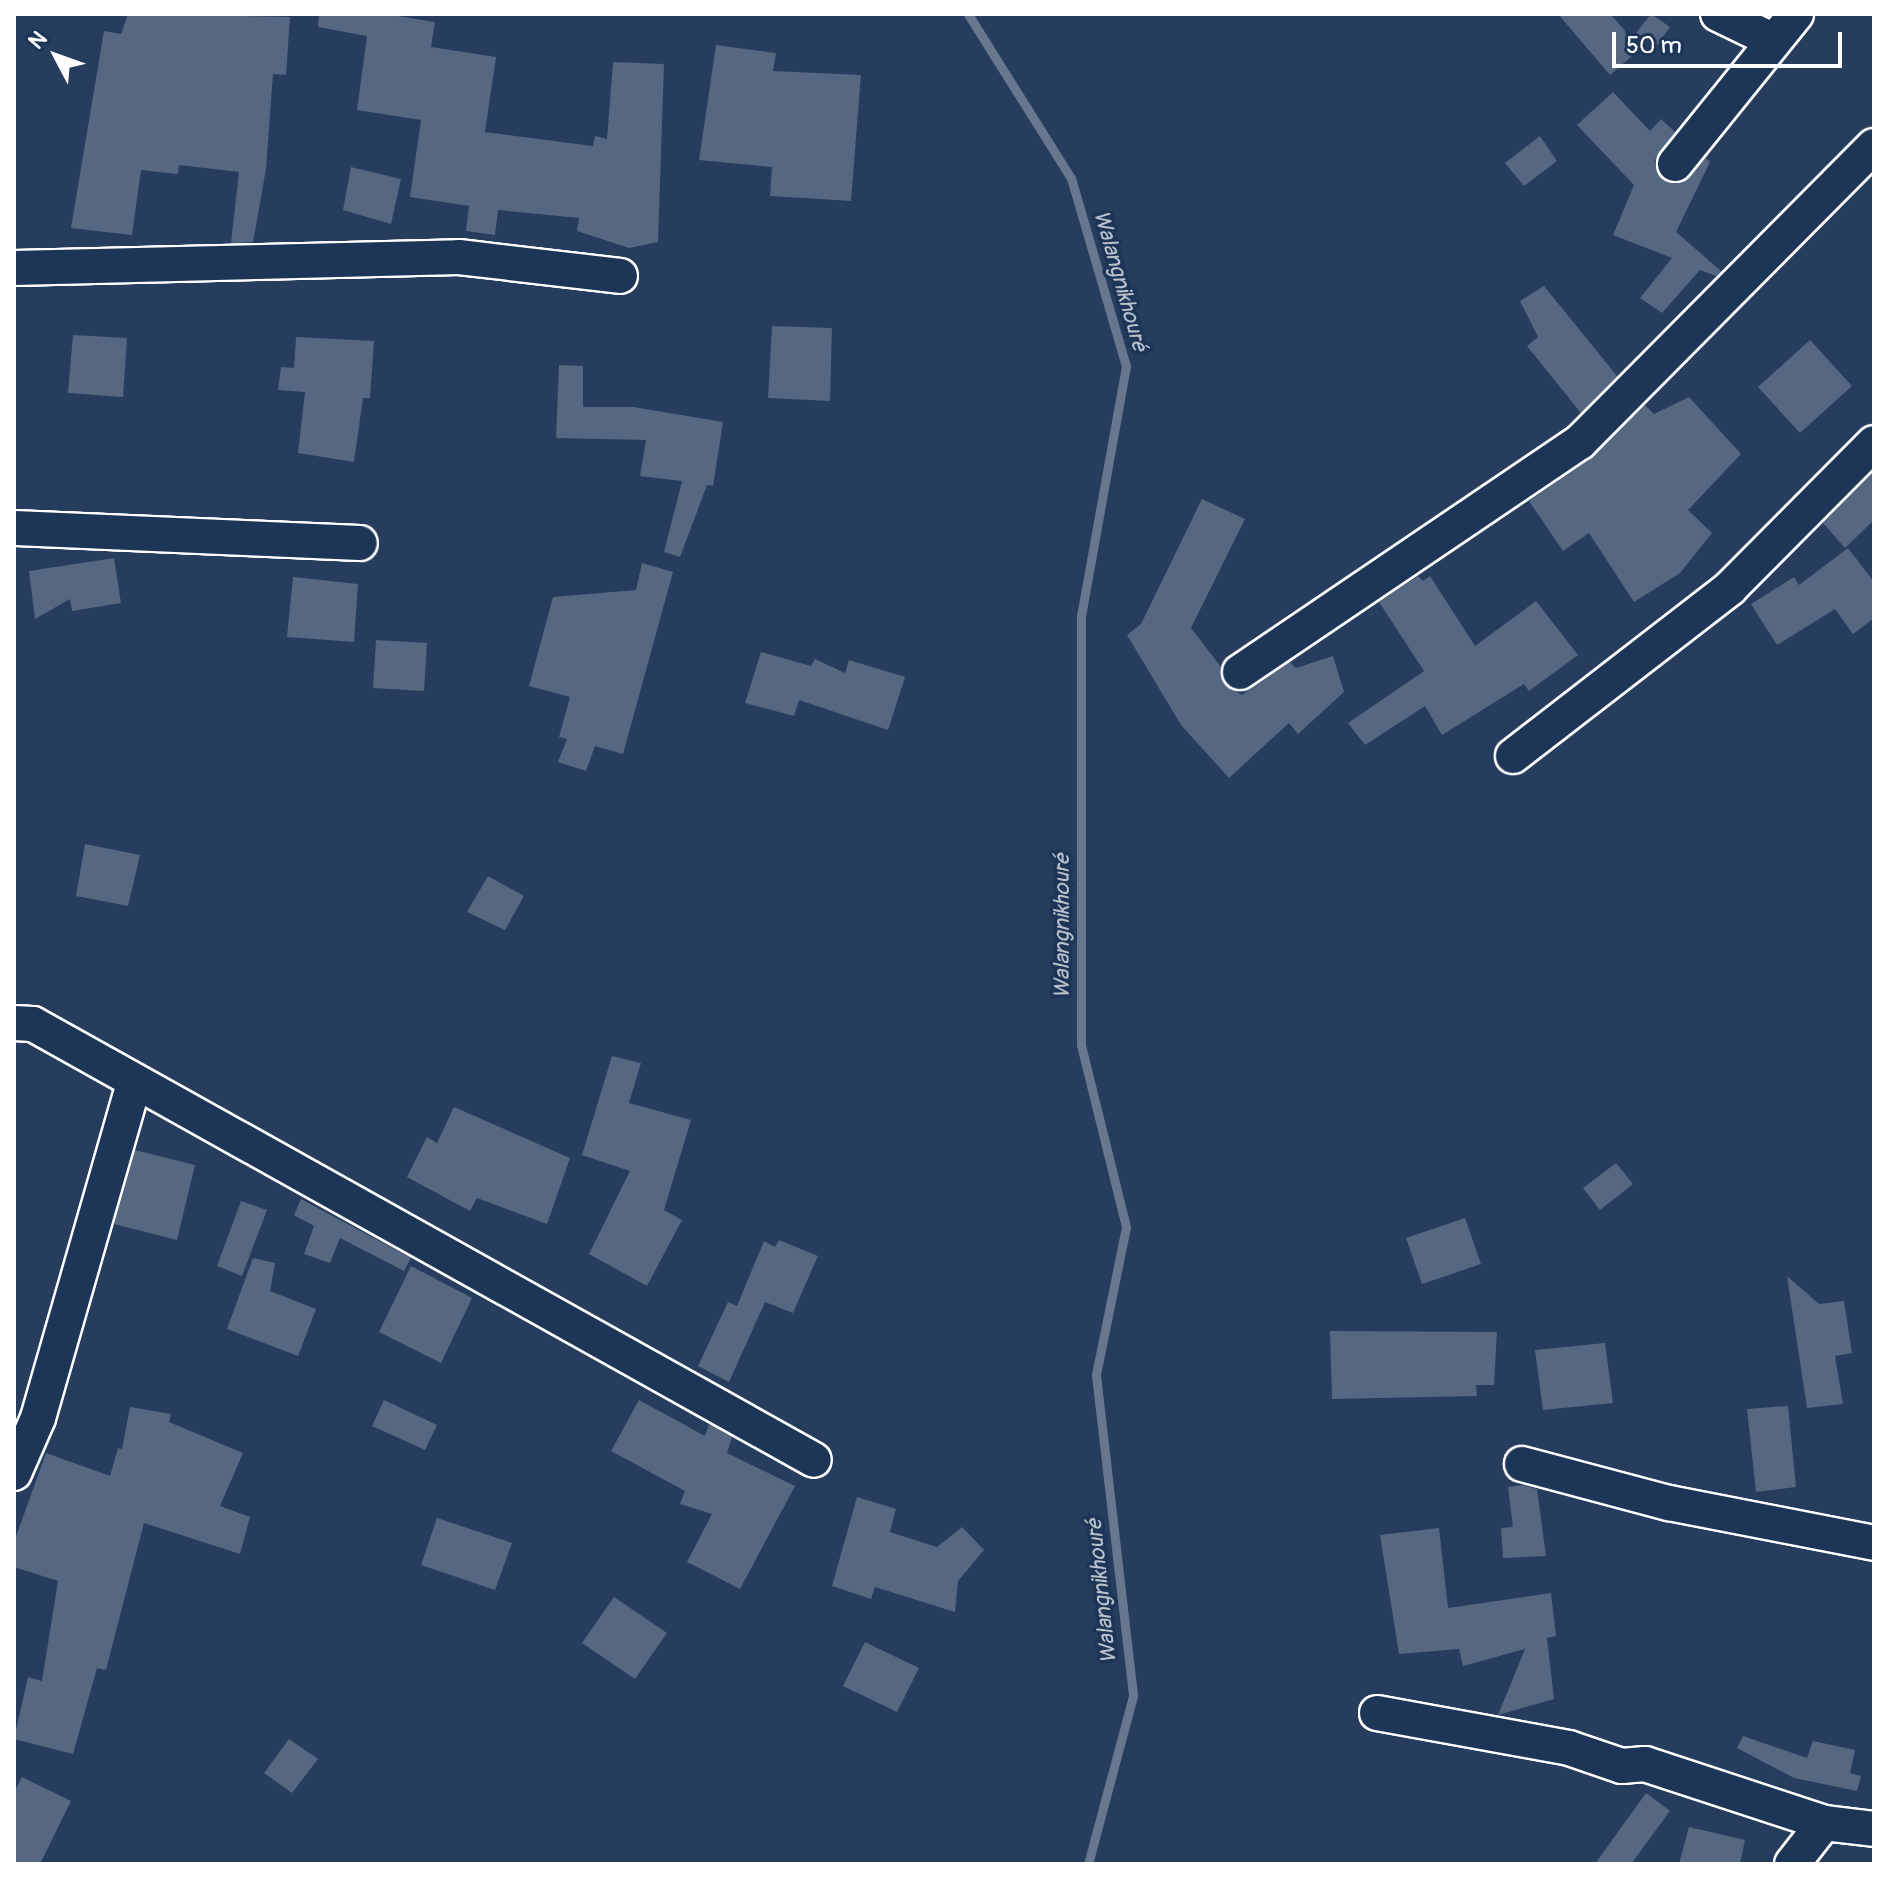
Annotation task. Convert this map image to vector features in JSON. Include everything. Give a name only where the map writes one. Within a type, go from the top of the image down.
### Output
[{"type":"street","points":[[1718,14],[1774,41]]},
{"type":"street","points":[[1675,164],[1796,14]]},
{"type":"street","points":[[1240,672],[1580,442],[1874,146]]},
{"type":"street","points":[[14,268],[459,257],[620,276]]},
{"type":"street","points":[[1513,756],[1730,588],[1874,443]]},
{"type":"street","points":[[14,528],[360,543]]},
{"type":"street","points":[[14,1023],[33,1024],[814,1460]]},
{"type":"street","points":[[14,1473],[38,1418],[134,1083]]},
{"type":"street","points":[[1522,1464],[1669,1503],[1874,1543]]},
{"type":"street","points":[[1377,1713],[1569,1748],[1622,1766],[1645,1764],[1824,1823],[1874,1829]]},
{"type":"street","points":[[1792,1864],[1824,1823]]},
{"type":"building","points":[[128,14],[290,17],[286,75],[273,74],[266,169],[253,242],[231,243],[239,172],[179,165],[178,174],[141,170],[132,235],[71,228],[104,31],[121,34]]},
{"type":"building","points":[[319,14],[385,14],[435,22],[431,47],[496,57],[485,132],[593,146],[595,136],[607,139],[613,62],[664,64],[658,242],[629,248],[577,231],[579,218],[498,210],[495,235],[466,231],[469,206],[410,197],[421,120],[357,110],[367,36],[318,27]]},
{"type":"building","points":[[1558,14],[1610,14],[1641,48],[1610,75]]},
{"type":"building","points":[[1651,14],[1670,27],[1656,47],[1636,33]]},
{"type":"building","points":[[716,45],[776,53],[773,71],[861,75],[851,201],[770,196],[772,167],[699,160]]},
{"type":"building","points":[[1613,92],[1650,131],[1661,119],[1675,132],[1655,160],[1663,180],[1681,183],[1706,158],[1710,162],[1676,232],[1721,271],[1716,276],[1700,270],[1662,313],[1640,298],[1672,258],[1613,235],[1634,185],[1577,125]]},
{"type":"building","points":[[1540,136],[1557,161],[1524,186],[1505,163]]},
{"type":"building","points":[[351,167],[401,179],[391,224],[343,210]]},
{"type":"building","points":[[1544,286],[1617,376],[1581,413],[1527,346],[1538,337],[1520,301]]},
{"type":"building","points":[[772,326],[832,328],[830,401],[768,398]]},
{"type":"building","points":[[73,335],[127,338],[123,397],[68,393]]},
{"type":"building","points":[[296,337],[374,341],[370,398],[363,398],[354,462],[298,453],[305,392],[278,390],[281,367],[294,368]]},
{"type":"building","points":[[1810,340],[1852,386],[1800,433],[1758,387]]},
{"type":"building","points":[[559,365],[583,366],[583,407],[633,407],[723,422],[713,486],[707,485],[680,557],[664,552],[682,481],[640,476],[646,440],[556,438]]},
{"type":"building","points":[[1689,397],[1741,454],[1688,510],[1712,533],[1680,573],[1634,602],[1589,533],[1563,551],[1529,501],[1591,458],[1645,405],[1654,414]]},
{"type":"building","points":[[1874,471],[1874,520],[1845,548],[1823,523]]},
{"type":"building","points":[[1202,499],[1245,519],[1191,628],[1221,667],[1224,684],[1242,695],[1290,662],[1296,668],[1333,656],[1344,692],[1298,734],[1289,723],[1229,778],[1181,725],[1127,635],[1141,624]]},
{"type":"building","points":[[1848,548],[1874,582],[1874,618],[1853,634],[1835,609],[1777,645],[1751,604],[1794,577],[1799,585]]},
{"type":"building","points":[[114,558],[121,603],[72,611],[70,599],[35,619],[29,571]]},
{"type":"building","points":[[642,563],[673,572],[623,754],[595,746],[586,771],[558,762],[567,739],[559,737],[570,697],[529,686],[553,597],[636,590]]},
{"type":"building","points":[[1418,576],[1423,581],[1430,576],[1475,646],[1536,601],[1578,655],[1529,691],[1524,684],[1442,735],[1425,706],[1365,745],[1348,723],[1424,671],[1379,602]]},
{"type":"building","points":[[293,577],[358,584],[354,642],[287,637]]},
{"type":"building","points":[[376,640],[427,643],[424,691],[373,688]]},
{"type":"building","points":[[761,652],[811,666],[815,659],[845,673],[849,660],[905,677],[888,730],[799,700],[794,716],[745,703]]},
{"type":"building","points":[[85,844],[140,855],[128,906],[76,896]]},
{"type":"building","points":[[488,876],[524,896],[505,930],[467,912]]},
{"type":"building","points":[[612,1056],[641,1063],[629,1103],[691,1120],[664,1210],[682,1220],[647,1286],[589,1254],[630,1171],[582,1155]]},
{"type":"building","points":[[454,1107],[570,1158],[547,1224],[477,1198],[470,1211],[407,1177],[427,1137],[437,1143]]},
{"type":"building","points":[[135,1150],[195,1165],[177,1240],[114,1224]]},
{"type":"building","points":[[1616,1163],[1633,1184],[1600,1210],[1583,1188]]},
{"type":"building","points":[[301,1199],[411,1258],[404,1271],[340,1238],[330,1263],[304,1254],[314,1226],[294,1215]]},
{"type":"building","points":[[241,1201],[267,1210],[242,1276],[217,1266]]},
{"type":"building","points":[[1465,1218],[1481,1264],[1422,1284],[1406,1238]]},
{"type":"building","points":[[779,1240],[818,1256],[793,1313],[765,1302],[729,1382],[698,1366],[728,1302],[737,1306],[764,1241],[775,1247]]},
{"type":"building","points":[[253,1258],[275,1263],[270,1291],[316,1309],[298,1356],[227,1329]]},
{"type":"building","points":[[411,1266],[472,1298],[441,1363],[379,1332]]},
{"type":"building","points":[[1787,1276],[1819,1304],[1844,1301],[1852,1353],[1835,1356],[1843,1404],[1807,1408]]},
{"type":"building","points":[[1330,1331],[1497,1332],[1494,1385],[1476,1385],[1477,1396],[1332,1399]]},
{"type":"building","points":[[1605,1343],[1613,1403],[1543,1410],[1535,1350]]},
{"type":"building","points":[[384,1400],[437,1425],[425,1450],[372,1426]]},
{"type":"building","points":[[639,1400],[705,1436],[709,1424],[732,1437],[727,1453],[795,1486],[740,1589],[687,1562],[712,1514],[680,1504],[685,1491],[611,1451]]},
{"type":"building","points":[[1788,1406],[1796,1487],[1756,1492],[1747,1409]]},
{"type":"building","points":[[130,1407],[171,1414],[169,1422],[243,1453],[220,1506],[250,1517],[240,1554],[144,1523],[106,1670],[97,1668],[73,1754],[14,1739],[28,1677],[42,1681],[58,1581],[14,1567],[14,1542],[46,1453],[110,1476],[118,1448],[122,1449]]},
{"type":"building","points":[[1523,1485],[1537,1489],[1546,1556],[1503,1558],[1501,1528],[1513,1527],[1508,1487]]},
{"type":"building","points":[[857,1497],[896,1509],[890,1532],[937,1547],[962,1527],[984,1550],[958,1581],[955,1612],[875,1587],[871,1599],[832,1586]]},
{"type":"building","points":[[437,1518],[512,1543],[495,1590],[421,1565]]},
{"type":"building","points":[[1439,1528],[1448,1608],[1551,1593],[1556,1636],[1547,1638],[1554,1699],[1498,1715],[1525,1649],[1463,1666],[1459,1649],[1399,1654],[1380,1535]]},
{"type":"building","points":[[614,1597],[667,1633],[635,1679],[582,1643]]},
{"type":"building","points":[[865,1642],[919,1668],[897,1712],[843,1686]]},
{"type":"building","points":[[1743,1736],[1807,1758],[1813,1741],[1855,1750],[1850,1773],[1861,1776],[1857,1791],[1794,1778],[1737,1748]]},
{"type":"building","points":[[289,1739],[318,1759],[292,1793],[264,1773]]},
{"type":"building","points":[[22,1777],[71,1801],[40,1864],[14,1864],[14,1793]]},
{"type":"building","points":[[1646,1793],[1670,1811],[1631,1864],[1595,1864]]},
{"type":"building","points":[[1689,1827],[1745,1840],[1740,1864],[1679,1864]]},
{"type":"waterway","name":"Walangnikhouré","points":[[968,14],[1071,178],[1126,366],[1081,616],[1081,1045],[1126,1227],[1096,1375],[1133,1696],[1088,1864]]}]
